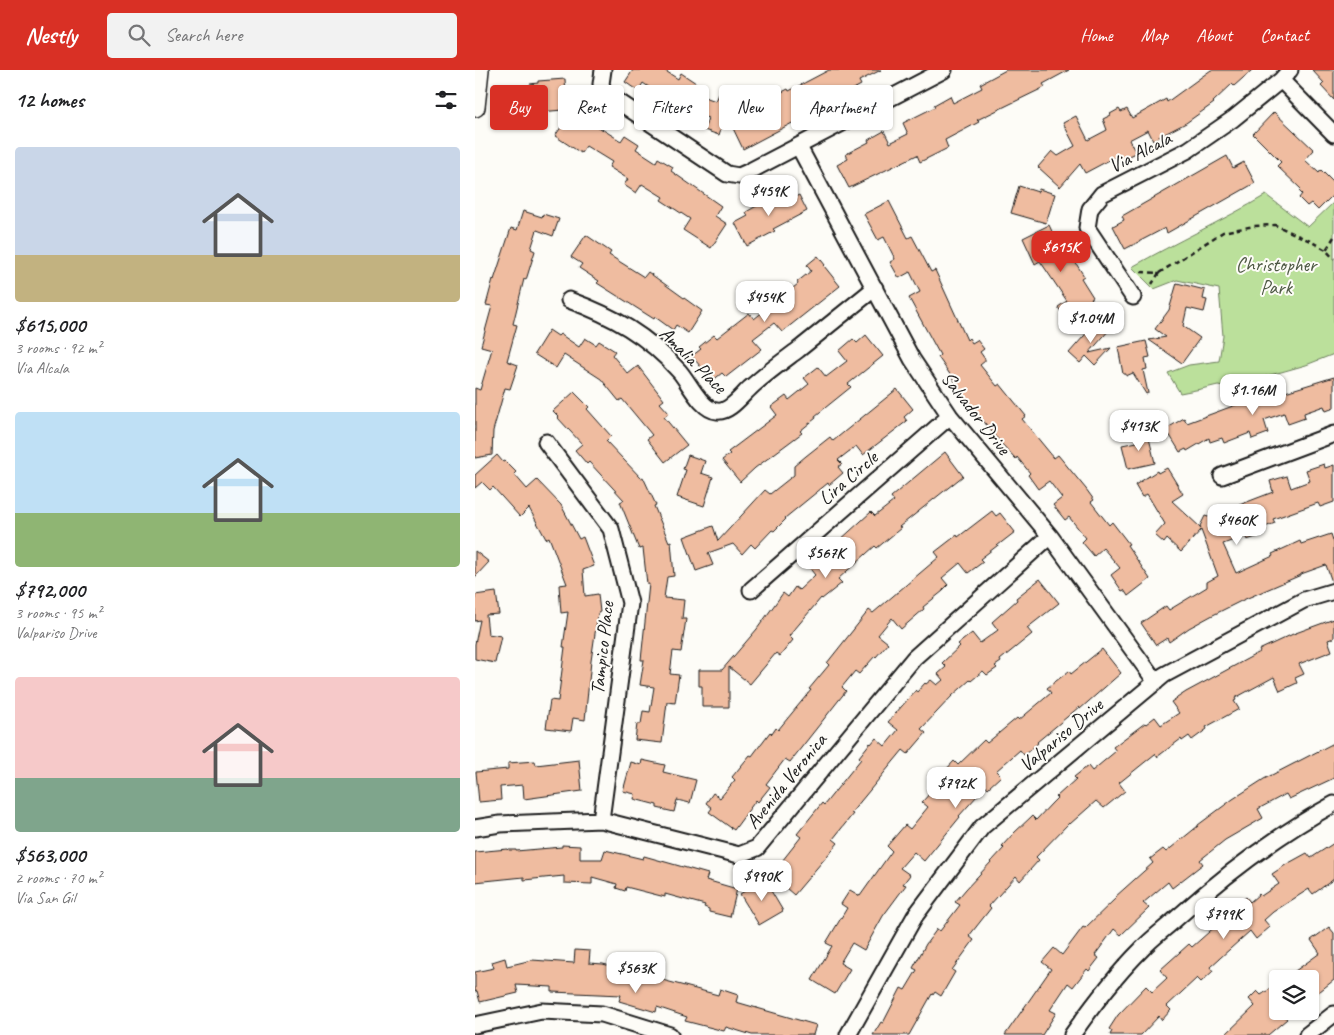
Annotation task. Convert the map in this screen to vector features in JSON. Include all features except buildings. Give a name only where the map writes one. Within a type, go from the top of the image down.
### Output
[{"type":"main road","points":[[475,107],[479,70]]},
{"type":"street","points":[[602,77],[604,92],[727,174],[739,176],[799,147],[944,70]]},
{"type":"street","points":[[1285,75],[1334,134]]},
{"type":"street","name":"Via Alcala","points":[[1133,297],[1087,228],[1091,209],[1102,194],[1188,150],[1233,119],[1285,75]]},
{"type":"street","name":"Salvador Drive","points":[[799,147],[912,359],[950,416],[1050,536],[1156,682]]},
{"type":"street","name":"Amalia Place","points":[[569,300],[599,311],[629,328],[654,346],[679,372],[700,400],[717,411],[726,410],[755,384],[875,288]]},
{"type":"street","name":"Lira Circle","points":[[751,590],[950,416]]},
{"type":"street","points":[[1222,476],[1334,434]]},
{"type":"street","name":"Tampico Place","points":[[546,442],[611,529],[630,603],[601,820]]},
{"type":"street","name":"Avenida Veronica","points":[[475,828],[500,824],[601,820],[739,855],[757,848],[914,658],[1050,536]]},
{"type":"street","name":"Valpariso Drive","points":[[848,1035],[915,916],[982,827],[1165,675],[1304,600],[1334,591]]},
{"type":"street","points":[[1071,1035],[1103,992],[1142,949],[1203,895],[1263,848],[1334,804]]},
{"type":"street","points":[[475,1025],[542,1011],[552,1011],[602,1014],[669,1035]]},
{"type":"street","points":[[1307,1035],[1334,1014]]},
{"type":"path","points":[[1152,284],[1159,273],[1223,232],[1254,226],[1275,225],[1326,250],[1334,259]]},
{"type":"path","points":[[1326,250],[1334,237]]},
{"type":"path","points":[[1141,272],[1159,273]]},
{"type":"green space","name":"Christopher Park","points":[[1266,195],[1308,227],[1334,202],[1334,354],[1306,365],[1228,387],[1218,385],[1180,393],[1168,373],[1189,365],[1219,361],[1223,336],[1219,289],[1177,280],[1154,289],[1132,267]]}]
